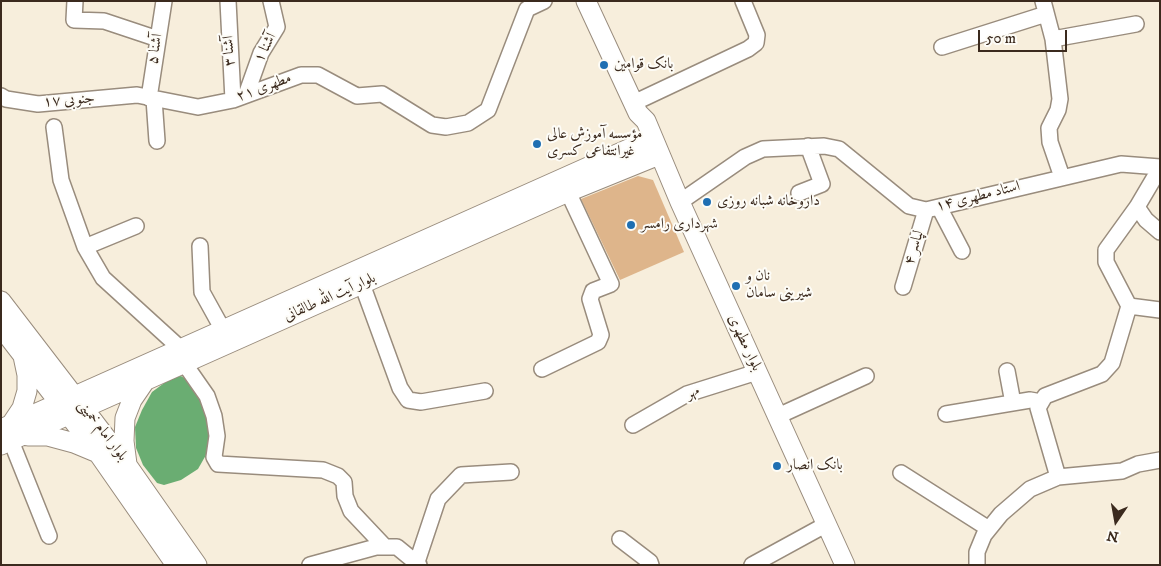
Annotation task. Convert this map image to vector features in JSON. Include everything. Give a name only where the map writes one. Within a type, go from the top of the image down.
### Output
[{"type":"main road","name":"بلوار مطهری","points":[[586,1],[642,100],[653,138],[680,202],[845,565]]},
{"type":"main road","name":"بلوار مطهری","points":[[597,1],[638,113],[653,138]]},
{"type":"main road","name":"بلوار آیت الله طالقانی","points":[[72,405],[145,381],[223,330],[270,317],[362,284],[568,192],[653,138]]},
{"type":"main road","name":"بلوار آیت الله طالقانی","points":[[9,435],[270,317],[653,138]]},
{"type":"main road","name":"بلوار امام خمینی","points":[[1,300],[72,405],[98,453],[176,565]]},
{"type":"main road","name":"بلوار امام خمینی","points":[[1,326],[22,352],[127,465],[197,565]]},
{"type":"main road","points":[[22,352],[27,375],[27,391],[22,408],[9,435],[48,436],[74,443],[98,453]]},
{"type":"main road","points":[[127,465],[124,441],[125,418],[132,400],[145,381]]},
{"type":"street","points":[[75,1],[74,20],[104,21],[158,39]]},
{"type":"street","name":"آشنا ۵","points":[[157,141],[147,97],[164,1]]},
{"type":"street","name":"آشنا ۳","points":[[228,1],[239,97]]},
{"type":"street","name":"آشنا ۱","points":[[239,97],[260,53],[277,27],[271,1]]},
{"type":"street","name":"مطهری ۲۱","points":[[147,97],[198,106],[239,97],[301,75],[318,75],[357,96],[382,94],[432,125],[446,128],[468,123],[488,110],[527,9],[544,1]]},
{"type":"street","points":[[642,100],[748,49],[756,43],[757,35],[743,1]]},
{"type":"street","points":[[942,47],[1044,5],[1053,39],[1060,99],[1058,110],[1049,128],[1050,142],[1062,177]]},
{"type":"street","points":[[1053,39],[1136,24]]},
{"type":"street","name":"جنوبی ۱۷","points":[[1,96],[38,104],[147,97]]},
{"type":"street","points":[[54,127],[61,180],[85,247],[104,278],[182,356],[207,396],[214,416],[217,436],[214,457],[218,464],[323,470],[338,476],[344,482],[345,496],[352,510],[385,547]]},
{"type":"street","points":[[799,193],[822,184],[808,146]]},
{"type":"street","name":"استاد مطهری ۱۴","points":[[680,202],[745,157],[763,149],[824,146],[839,149],[909,206],[933,208],[1120,164],[1160,168]]},
{"type":"street","points":[[1058,477],[1038,408],[1045,396],[1102,374],[1112,363],[1129,306],[1106,262],[1106,250],[1137,207],[1160,168]]},
{"type":"street","points":[[542,369],[598,342],[601,335],[590,299],[593,291],[610,284],[568,192]]},
{"type":"street","points":[[1137,207],[1146,220],[1160,232]]},
{"type":"street","points":[[933,208],[962,251]]},
{"type":"street","name":"لپاسر ۴","points":[[904,287],[933,208]]},
{"type":"street","points":[[85,247],[136,226]]},
{"type":"street","points":[[200,246],[202,292],[223,330]]},
{"type":"street","points":[[362,284],[400,388],[408,400],[422,402],[485,391]]},
{"type":"street","points":[[1129,306],[1160,310]]},
{"type":"street","points":[[1008,371],[1013,403]]},
{"type":"street","name":"مهر","points":[[633,425],[686,394],[757,372]]},
{"type":"street","points":[[778,416],[866,376]]},
{"type":"street","points":[[946,414],[1030,400],[1041,402]]},
{"type":"street","points":[[9,435],[49,536]]},
{"type":"street","points":[[978,565],[977,552],[984,535],[1001,514],[1030,489],[1058,477],[1122,471],[1138,464],[1160,460]]},
{"type":"street","points":[[310,565],[376,547],[397,548],[418,563],[438,499],[461,475],[511,472]]},
{"type":"street","points":[[901,473],[989,529]]},
{"type":"street","points":[[752,565],[827,524]]},
{"type":"street","points":[[620,539],[650,562],[651,565]]},
{"type":"green space","points":[[181,376],[195,385],[208,408],[210,448],[198,469],[181,480],[164,485],[157,483],[143,465],[136,448],[135,427],[152,392],[171,378]]},
{"type":"building","name":"شهرداری رامسر","points":[[638,176],[653,180],[684,252],[620,280],[581,199]]},
{"type":"place","name":"بانک قوامین","points":[[604,65]]},
{"type":"place","name":"مؤسسه آموزش عالی غیرانتفاعی کسری","points":[[537,144]]},
{"type":"place","name":"داروخانه شبانه روزی","points":[[707,202]]},
{"type":"place","name":"شهرداری رامسر","points":[[631,225]]},
{"type":"place","name":"نان و شیرینی سامان","points":[[736,286]]},
{"type":"place","name":"بانک انصار","points":[[777,466]]}]
